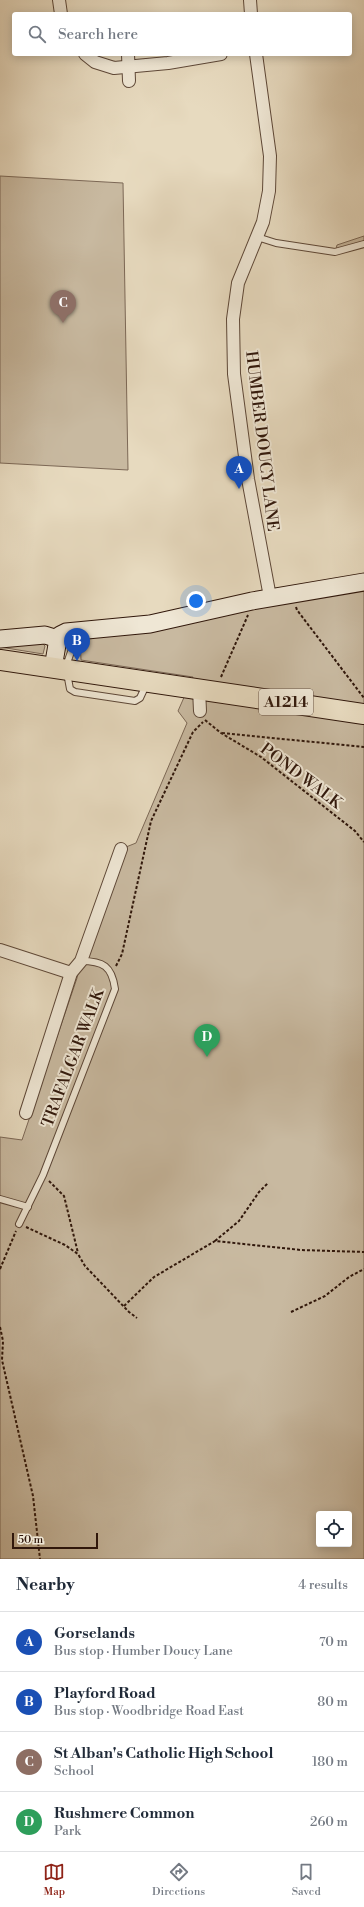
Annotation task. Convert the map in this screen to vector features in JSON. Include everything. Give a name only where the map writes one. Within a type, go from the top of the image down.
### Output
[{"type":"main road","name":"A1214","points":[[0,660],[148,682],[208,688],[364,714]]},
{"type":"street","points":[[59,0],[62,12]]},
{"type":"street","points":[[250,0],[251,12]]},
{"type":"street","points":[[88,56],[107,67],[128,67],[207,56]]},
{"type":"street","points":[[128,56],[129,81]]},
{"type":"street","name":"HUMBER DOUCY LANE","points":[[256,56],[270,156],[269,191],[263,222],[238,284],[232,319],[234,374],[248,479],[270,598]]},
{"type":"street","points":[[0,639],[62,635],[150,624],[270,598],[364,582]]},
{"type":"street","points":[[61,669],[62,635]]},
{"type":"street","points":[[203,716],[208,688]]},
{"type":"street","points":[[26,1112],[71,973],[81,961],[121,849]]},
{"type":"street","points":[[0,950],[71,973]]},
{"type":"lane","points":[[257,237],[276,243],[335,252],[364,244]]},
{"type":"lane","points":[[81,961],[94,961],[105,966],[113,975]]},
{"type":"lane","name":"TRAFALGAR WALK","points":[[19,1224],[43,1175],[115,989],[113,975]]},
{"type":"lane","points":[[0,1199],[28,1207]]},
{"type":"path","points":[[296,594],[297,610],[364,698]]},
{"type":"path","points":[[208,688],[250,612]]},
{"type":"path","points":[[203,716],[221,733],[364,747]]},
{"type":"path","name":"TRAFALGAR WALK","points":[[113,975],[122,954],[151,821],[193,732],[203,716]]},
{"type":"path","name":"POND WALK","points":[[221,733],[261,757],[355,831],[364,842]]},
{"type":"path","points":[[43,1175],[64,1196],[78,1254],[85,1266],[129,1312],[137,1318]]},
{"type":"path","points":[[124,1306],[154,1277],[215,1241],[239,1221],[259,1192],[268,1183]]},
{"type":"path","points":[[0,1269],[19,1224],[65,1246],[78,1254]]},
{"type":"path","points":[[215,1241],[301,1250],[364,1252]]},
{"type":"path","points":[[291,1312],[325,1296],[349,1277],[364,1269]]},
{"type":"path","points":[[0,1327],[3,1341],[2,1360],[33,1496],[40,1559]]},
{"type":"path","points":[[0,1364],[2,1360]]},
{"type":"shaded area","points":[[0,176],[123,183],[128,470],[0,463]]},
{"type":"shaded area","points":[[364,236],[364,244],[335,252],[337,245]]},
{"type":"shaded area","points":[[364,589],[364,1559],[0,1559],[0,1137],[22,1140],[77,978],[81,961],[121,849],[136,843],[187,723],[178,711],[193,677],[81,660],[80,640],[82,638],[252,607]]},
{"type":"shaded area","points":[[40,641],[45,646],[43,654],[0,647]]},
{"type":"place","name":"St Alban's Catholic High School","points":[[63,323]]},
{"type":"place","name":"Gorselands","points":[[239,489]]},
{"type":"place","name":"Playford Road","points":[[77,661]]},
{"type":"place","name":"Rushmere Common","points":[[207,1057]]}]
